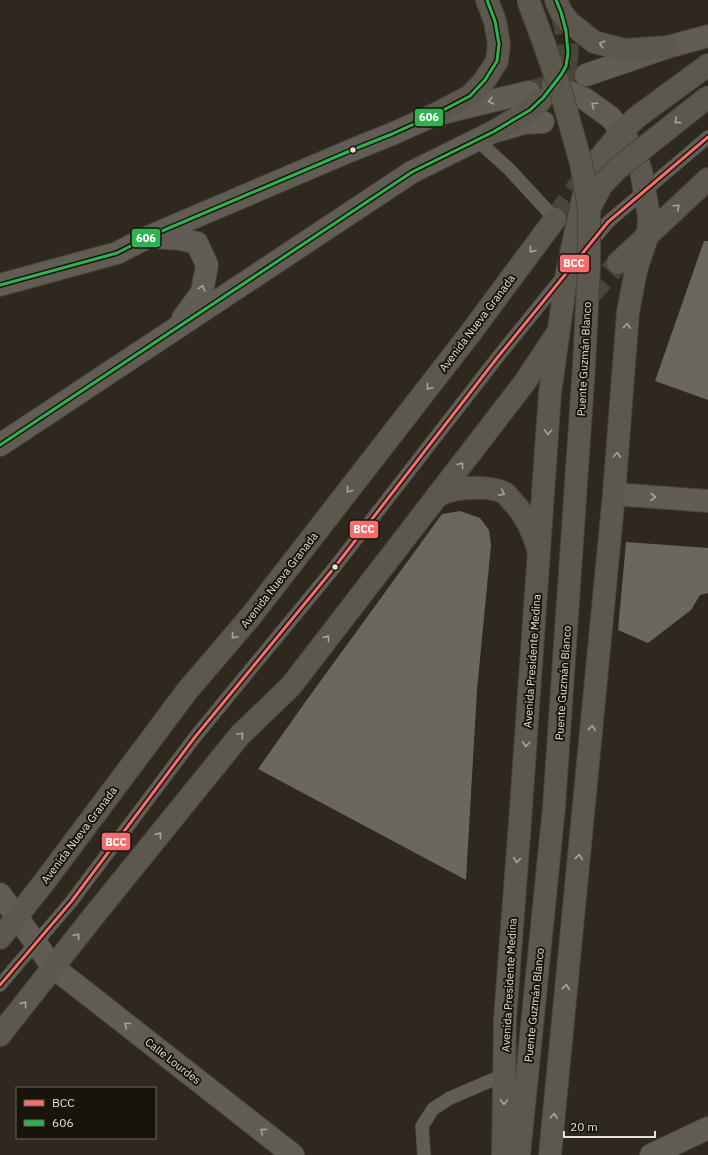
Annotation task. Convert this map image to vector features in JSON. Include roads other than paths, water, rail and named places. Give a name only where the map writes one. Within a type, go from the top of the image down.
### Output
[{"type":"street","points":[[0,285],[117,253],[148,237],[392,134],[434,115],[470,96],[485,80],[497,61],[499,44],[495,21],[487,0]]},
{"type":"street","name":"Puente Guzmán Blanco","points":[[518,1155],[554,807],[584,366],[590,209],[581,163],[561,92],[528,0]]},
{"type":"street","points":[[558,6],[569,22],[594,42],[625,50],[668,47]]},
{"type":"street","points":[[586,75],[668,47],[708,36]]},
{"type":"street","points":[[622,131],[637,117],[708,65]]},
{"type":"street","points":[[434,115],[541,92],[585,99],[610,117],[629,142],[637,158],[641,171],[649,216],[648,234],[636,270],[628,312],[614,494],[550,1155]]},
{"type":"street","points":[[0,444],[172,332],[412,172],[485,136],[530,110],[541,92]]},
{"type":"street","name":"Puente Guzmán Blanco","points":[[590,209],[601,186],[617,169],[708,97]]},
{"type":"street","points":[[485,136],[524,123],[543,122]]},
{"type":"street","name":"Avenida Presidente Medina","points":[[503,1155],[505,1019],[550,393],[567,272],[589,171],[622,131]]},
{"type":"street","points":[[618,263],[708,178]]},
{"type":"street","name":"Avenida Nueva Granada","points":[[0,938],[45,881],[187,691],[251,616],[469,335],[555,219]]},
{"type":"street","points":[[148,237],[180,239],[197,243],[207,265],[202,292],[172,332]]},
{"type":"street","points":[[0,1034],[240,735],[290,686],[525,382],[559,331],[588,298]]},
{"type":"street","points":[[437,496],[454,490],[477,488],[496,490],[505,494],[520,509],[528,521],[534,536],[539,556]]},
{"type":"street","points":[[614,494],[708,501]]},
{"type":"street","points":[[0,894],[16,916]]},
{"type":"street","name":"Calle Lourdes","points":[[16,916],[53,967],[293,1155]]},
{"type":"street","points":[[651,1155],[708,1128]]},
{"type":"lane","points":[[485,136],[509,169],[555,219]]},
{"type":"lane","points":[[0,985],[71,902],[195,738],[334,568],[497,358],[608,222],[708,137]]},
{"type":"lane","points":[[424,1155],[422,1126],[433,1109],[450,1098],[504,1075]]},
{"type":"tunnel","points":[[547,93],[562,73],[567,58],[568,43],[561,12]]},
{"type":"tunnel","points":[[529,92],[586,75]]},
{"type":"tunnel","points":[[555,219],[589,171]]},
{"type":"tunnel","points":[[588,297],[618,263]]}]
